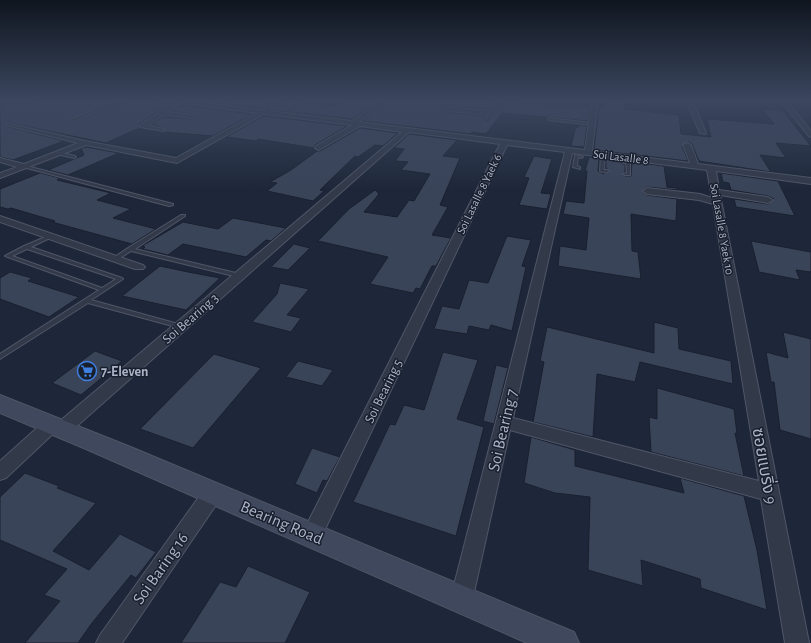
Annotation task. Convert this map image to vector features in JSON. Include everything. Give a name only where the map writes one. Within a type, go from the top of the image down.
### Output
[{"type":"main road","name":"Bearing Road","points":[[0,404],[58,426],[312,535],[462,597],[563,643]]},
{"type":"street","points":[[32,130],[85,143],[176,161],[231,130]]},
{"type":"street","points":[[319,148],[346,130]]},
{"type":"street","name":"Soi Lasalle 8","points":[[408,130],[588,152],[604,158],[695,166],[811,182]]},
{"type":"street","name":"Soi Bearing 3","points":[[0,472],[180,326],[408,130]]},
{"type":"street","points":[[588,152],[591,130]]},
{"type":"street","name":"Soi Lasalle 8 Yaek 6","points":[[454,246],[505,142]]},
{"type":"street","points":[[0,176],[85,143]]},
{"type":"street","points":[[687,145],[695,166]]},
{"type":"street","name":"Soi Bearing 7","points":[[462,597],[569,150]]},
{"type":"street","points":[[0,160],[24,166]]},
{"type":"street","name":"Soi Lasalle 8 Yaek 10","points":[[711,168],[733,289]]},
{"type":"street","points":[[647,191],[700,197],[768,200]]},
{"type":"street","points":[[0,219],[139,267]]},
{"type":"street","name":"Soi Bearing 5","points":[[312,535],[454,246]]},
{"type":"street","name":"ซอยแบริ่ง 9","points":[[733,289],[796,643]]},
{"type":"street","points":[[504,422],[769,492]]},
{"type":"street","name":"Soi Baring 16","points":[[108,643],[213,493]]},
{"type":"lane","points":[[58,153],[74,157]]},
{"type":"lane","points":[[579,168],[575,167],[576,156],[582,157]]},
{"type":"lane","points":[[604,158],[602,171],[607,172]]},
{"type":"lane","points":[[624,162],[628,162],[629,174],[625,174]]},
{"type":"lane","points":[[24,166],[171,205]]},
{"type":"lane","points":[[115,259],[183,216]]},
{"type":"lane","points":[[50,236],[8,256],[103,290]]},
{"type":"lane","points":[[0,357],[120,279],[26,247]]},
{"type":"lane","points":[[130,249],[238,275]]},
{"type":"lane","points":[[88,301],[180,326]]},
{"type":"building","points":[[0,130],[21,130],[64,141],[13,160],[0,157]]},
{"type":"building","points":[[44,130],[135,130],[106,143]]},
{"type":"building","points":[[165,130],[224,130],[213,136],[165,132]]},
{"type":"building","points":[[239,130],[340,130],[315,145],[314,148],[258,139],[256,141],[226,137]]},
{"type":"building","points":[[357,130],[375,130],[398,133],[383,146],[375,145],[358,157],[355,156],[320,190],[324,191],[313,201],[267,191],[277,183],[270,182],[291,170],[317,151],[320,151]]},
{"type":"building","points":[[438,130],[489,130],[486,134],[472,132],[471,134]]},
{"type":"building","points":[[575,130],[586,130],[584,147],[571,146]]},
{"type":"building","points":[[596,130],[681,130],[681,134],[711,137],[709,130],[798,130],[811,146],[776,143],[786,158],[760,155],[771,172],[699,161],[692,144],[688,142],[682,146],[688,161],[594,150]]},
{"type":"building","points":[[409,134],[457,140],[443,156],[460,158],[440,205],[448,207],[432,235],[451,238],[436,266],[432,266],[420,289],[416,288],[413,293],[370,284],[388,257],[318,241],[349,209],[375,190],[379,194],[364,212],[397,217],[409,200],[414,201],[430,174],[401,170],[408,162],[395,161],[404,149],[394,148]]},
{"type":"building","points":[[86,147],[119,153],[68,175],[48,170],[84,155],[81,148]]},
{"type":"building","points":[[534,156],[552,159],[541,193],[551,194],[547,209],[519,205],[529,178],[524,177]]},
{"type":"building","points":[[589,157],[599,158],[598,171],[603,174],[610,171],[606,168],[606,159],[622,161],[622,164],[625,164],[625,172],[622,174],[625,176],[631,176],[632,162],[664,166],[667,187],[677,188],[677,190],[647,187],[642,191],[647,195],[677,199],[676,221],[631,214],[632,251],[638,252],[641,279],[558,266],[560,246],[586,250],[589,218],[563,214],[566,201],[584,203],[587,171],[585,171]]},
{"type":"building","points":[[40,173],[60,178],[57,180],[111,193],[97,200],[131,209],[113,218],[156,229],[132,244],[52,222],[55,221],[11,208],[8,209],[0,207],[0,189]]},
{"type":"building","points":[[721,173],[778,181],[795,216],[736,207],[734,199],[768,204],[774,199],[768,196],[731,190],[729,183],[723,182]]},
{"type":"building","points":[[233,218],[286,228],[271,241],[266,240],[246,257],[183,244],[168,255],[143,249],[145,247],[142,246],[183,222],[218,229]]},
{"type":"building","points":[[507,236],[531,240],[522,266],[526,267],[512,331],[491,325],[489,330],[469,326],[467,334],[434,329],[442,306],[459,309],[469,280],[488,283]]},
{"type":"building","points":[[751,241],[811,252],[811,272],[796,270],[800,280],[759,272]]},
{"type":"building","points":[[294,244],[310,248],[288,270],[271,267]]},
{"type":"building","points":[[160,266],[220,278],[186,310],[122,296]]},
{"type":"building","points":[[10,272],[32,278],[28,281],[79,297],[49,317],[0,299],[0,278]]},
{"type":"building","points":[[280,283],[309,289],[287,315],[301,318],[291,332],[252,322],[277,294]]},
{"type":"building","points":[[654,322],[678,328],[679,349],[731,361],[733,384],[640,362],[635,382],[597,374],[593,437],[533,422],[544,362],[540,361],[547,327],[654,353]]},
{"type":"building","points":[[783,332],[811,339],[811,439],[780,430],[774,382],[771,382],[766,352],[788,358]]},
{"type":"building","points":[[95,351],[122,361],[81,395],[52,383]]},
{"type":"building","points":[[443,352],[478,360],[457,419],[484,427],[456,536],[353,502],[390,424],[395,425],[404,405],[424,410]]},
{"type":"building","points":[[214,354],[261,368],[193,448],[140,429]]},
{"type":"building","points":[[298,361],[333,370],[322,386],[286,377]]},
{"type":"building","points":[[496,365],[508,368],[494,424],[483,421]]},
{"type":"building","points":[[657,388],[734,409],[737,434],[735,433],[744,476],[651,452],[649,417],[657,419]]},
{"type":"building","points":[[531,437],[575,450],[575,466],[684,493],[680,478],[744,496],[757,550],[767,610],[701,588],[700,579],[641,560],[643,586],[588,570],[590,497],[555,493],[524,483]]},
{"type":"building","points":[[312,448],[340,457],[327,481],[323,480],[317,493],[295,484]]},
{"type":"building","points":[[25,473],[59,486],[57,488],[96,503],[53,551],[89,570],[120,534],[156,552],[136,578],[131,575],[92,623],[78,643],[25,643],[60,601],[44,595],[67,569],[0,540],[0,497]]},
{"type":"building","points":[[248,566],[310,592],[285,643],[181,643],[220,582],[236,587]]},
{"type":"place","name":"7-Eleven","points":[[87,371]]}]
